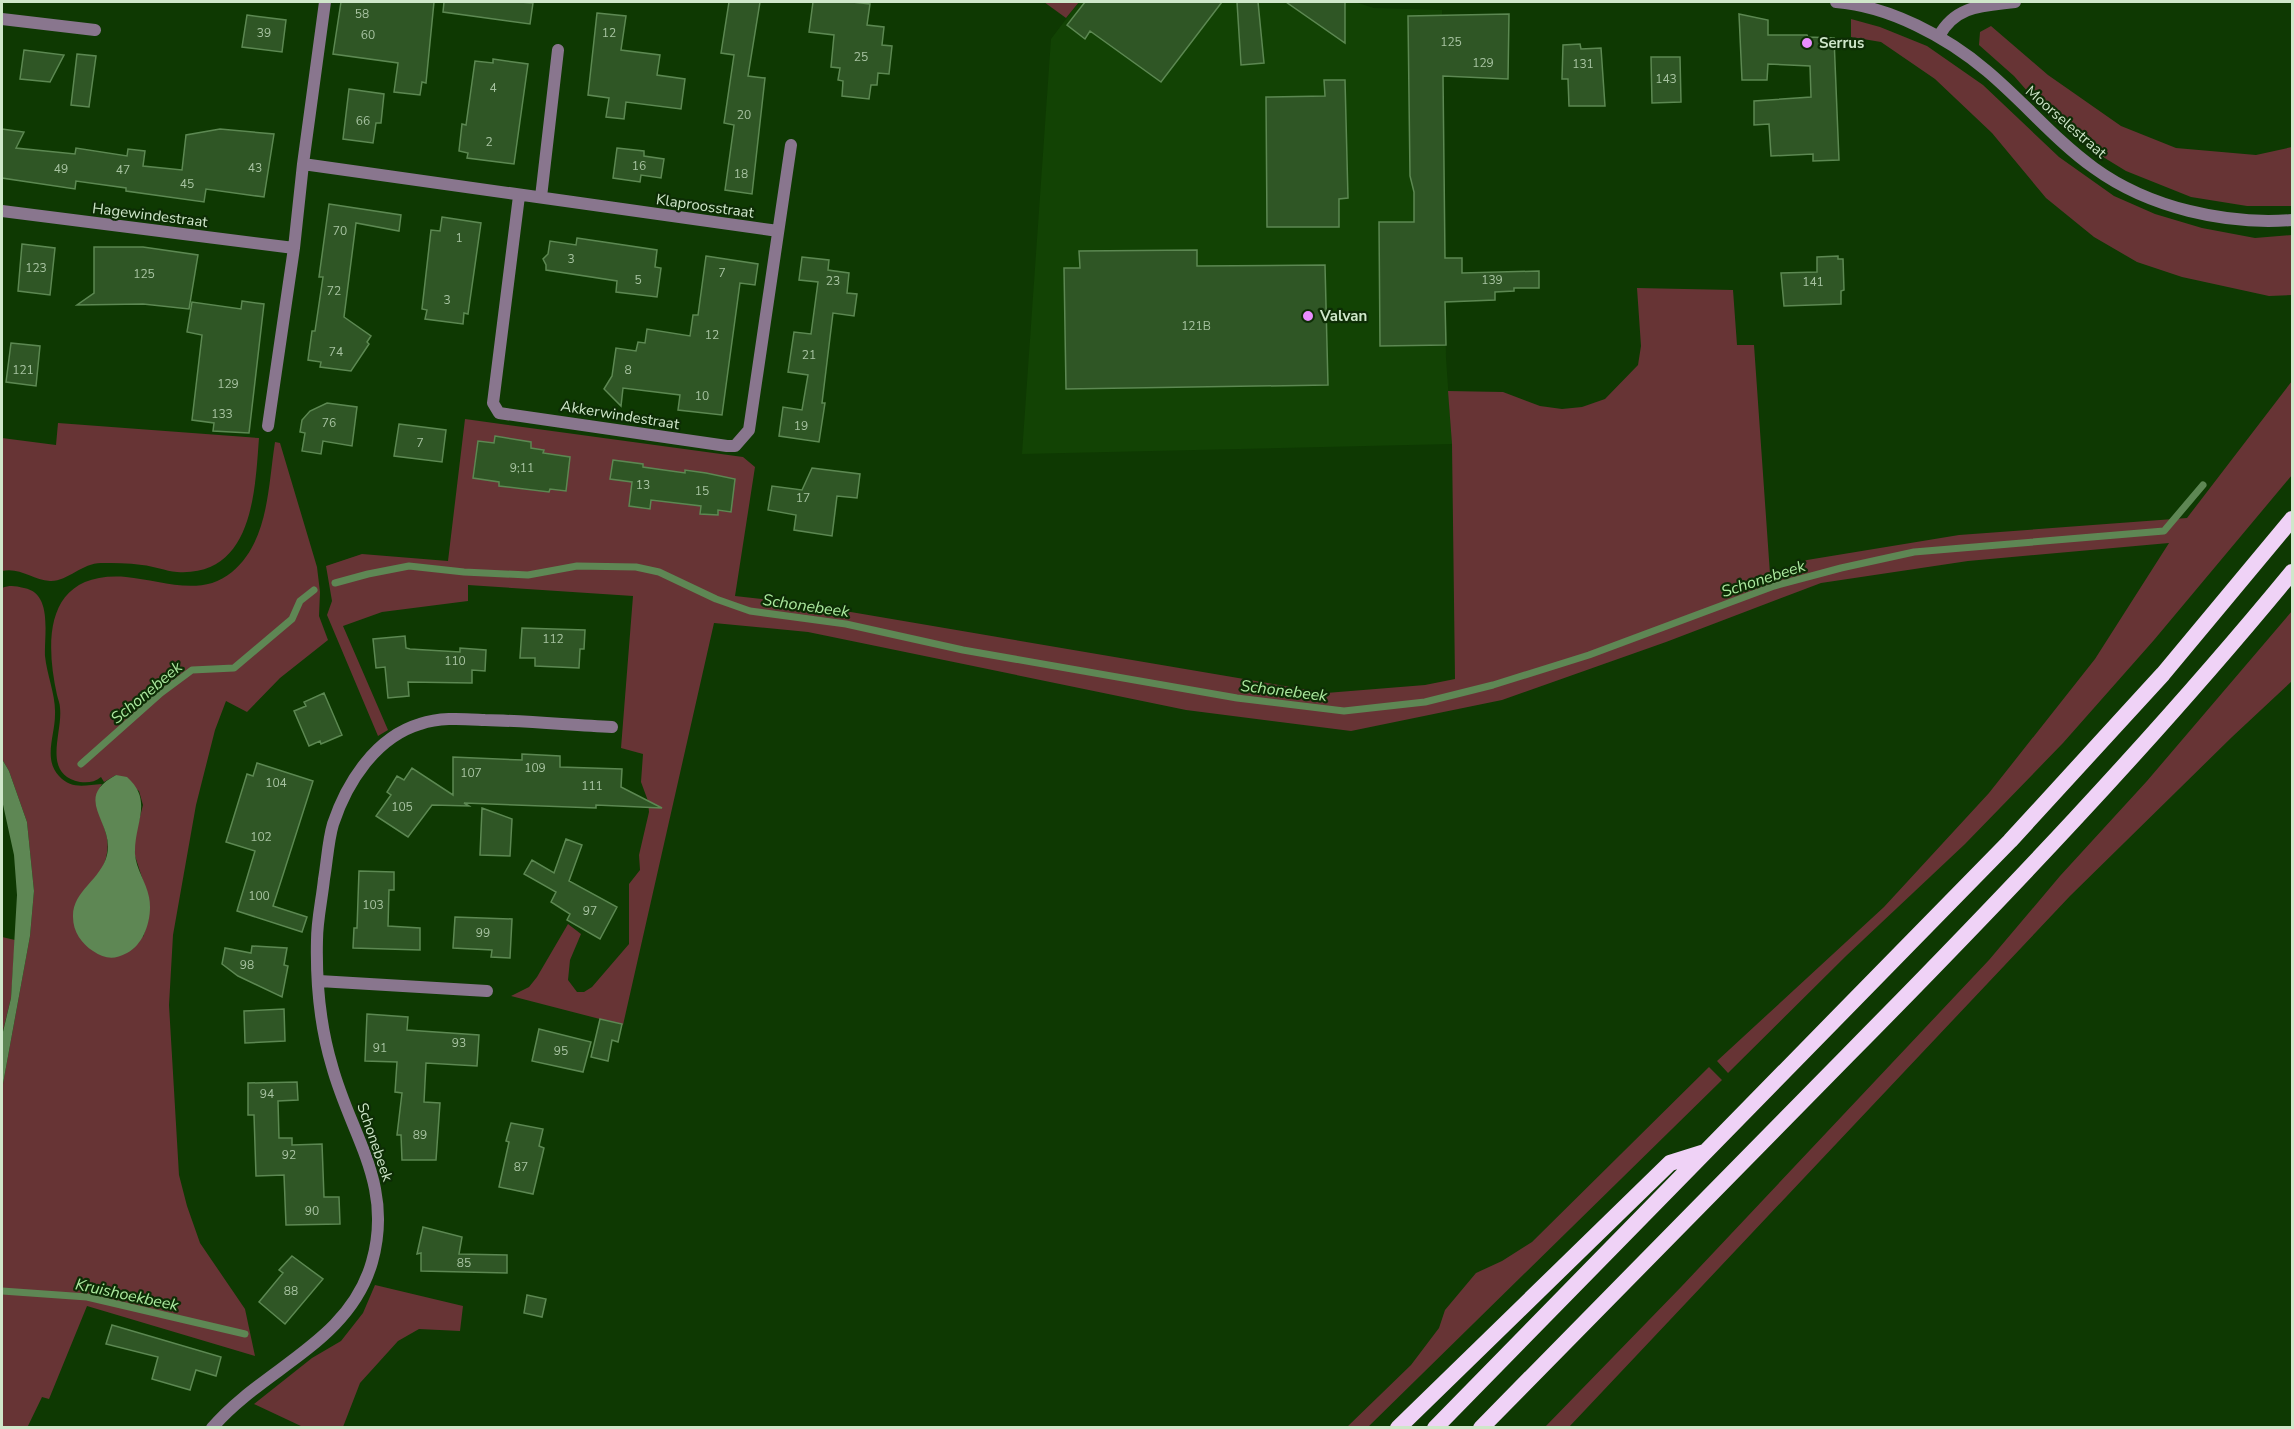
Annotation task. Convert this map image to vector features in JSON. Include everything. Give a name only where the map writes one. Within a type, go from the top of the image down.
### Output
[{"type":"highway","points":[[1435,1428],[2010,841],[2163,674],[2292,519]]},
{"type":"highway","points":[[1480,1428],[1856,1047],[2025,872],[2184,698],[2292,572]]},
{"type":"highway","points":[[1398,1428],[1670,1163],[1707,1152]]},
{"type":"street","points":[[268,426],[294,248],[325,2]]},
{"type":"street","name":"Moorselestraat","points":[[1836,2],[1895,16],[1939,36],[1987,71],[2066,146],[2095,169],[2128,189],[2198,213],[2263,222],[2292,220]]},
{"type":"street","points":[[1939,36],[1945,26],[1961,12],[1980,6],[2015,2]]},
{"type":"street","points":[[2,19],[95,30]]},
{"type":"street","points":[[541,197],[558,50]]},
{"type":"street","points":[[778,231],[791,145]]},
{"type":"street","name":"Klaproosstraat","points":[[303,164],[778,231]]},
{"type":"street","name":"Akkerwindestraat","points":[[519,196],[505,297],[494,408],[499,413],[727,447],[735,446],[749,430],[778,231]]},
{"type":"street","name":"Hagewindestraat","points":[[2,211],[294,248]]},
{"type":"street","name":"Schonebeek","points":[[212,1428],[225,1413],[258,1384],[316,1343],[341,1319],[360,1294],[373,1258],[378,1224],[375,1181],[332,1067],[321,1016],[316,939],[333,826],[347,790],[379,747],[396,733],[419,724],[443,719],[529,721],[612,727]]},
{"type":"street","points":[[319,981],[487,991]]},
{"type":"shaded area","points":[[1044,2],[1079,2],[1066,18]]},
{"type":"shaded area","points":[[1079,2],[1355,2],[1374,8],[1442,10],[1446,358],[1452,444],[1022,454],[1051,39]]},
{"type":"shaded area","points":[[1851,19],[1880,27],[1927,46],[1983,85],[2059,157],[2114,196],[2155,214],[2202,228],[2255,238],[2292,235],[2292,295],[2269,296],[2182,277],[2137,262],[2094,237],[2046,198],[1992,133],[1935,79],[1881,42],[1851,37]]},
{"type":"shaded area","points":[[1991,26],[2048,75],[2121,126],[2176,148],[2256,155],[2292,147],[2292,206],[2247,206],[2191,197],[2126,171],[2090,149],[2052,119],[2014,76],[1979,45],[1980,32]]},
{"type":"shaded area","points":[[1637,288],[1733,290],[1737,345],[1754,345],[1770,574],[1807,560],[1959,535],[2187,518],[2292,381],[2292,475],[2154,640],[2063,743],[1965,844],[1846,956],[1728,1073],[1717,1061],[1884,907],[1989,793],[2095,659],[2169,543],[1968,561],[1821,583],[1666,642],[1502,700],[1351,731],[1186,710],[808,632],[714,623],[623,1025],[511,996],[529,987],[537,977],[568,924],[581,934],[570,960],[568,980],[577,992],[584,992],[592,987],[629,944],[629,884],[640,870],[639,855],[649,812],[648,801],[641,782],[643,754],[621,748],[633,596],[468,585],[468,601],[382,612],[343,626],[388,730],[378,736],[327,615],[332,601],[326,566],[362,554],[448,561],[465,419],[743,457],[755,467],[735,596],[798,603],[1326,693],[1425,685],[1455,679],[1452,444],[1448,391],[1503,392],[1540,406],[1562,409],[1582,407],[1605,399],[1638,365],[1641,346]]},
{"type":"shaded area","points":[[58,423],[259,438],[251,505],[245,527],[235,546],[221,561],[202,570],[177,572],[137,564],[101,563],[87,566],[56,581],[21,572],[2,571],[2,438],[56,445]]},
{"type":"shaded area","points":[[275,442],[280,443],[317,567],[320,592],[319,616],[328,640],[280,678],[247,712],[226,701],[215,730],[196,805],[173,935],[169,1005],[179,1175],[200,1243],[245,1309],[255,1356],[87,1306],[49,1399],[42,1397],[27,1428],[2,1427],[2,1089],[30,936],[34,891],[27,822],[9,771],[2,759],[2,588],[15,586],[33,591],[43,606],[46,627],[45,656],[55,708],[51,747],[54,769],[64,780],[74,785],[102,784],[97,797],[108,847],[102,870],[143,937],[148,921],[149,899],[135,856],[135,836],[143,805],[139,791],[116,775],[104,782],[101,777],[91,782],[80,782],[68,778],[61,771],[57,762],[60,708],[53,673],[52,630],[57,612],[66,596],[80,585],[100,578],[126,577],[194,586],[220,580],[232,572],[244,559],[260,529],[265,512]]},
{"type":"shaded area","points":[[2292,611],[2292,681],[2070,896],[1569,1427],[1545,1427],[1682,1286],[1989,960],[2060,876],[2147,781]]},
{"type":"shaded area","points":[[2,759],[9,771],[27,822],[34,891],[30,936],[2,1089],[2,1036],[11,998],[17,895],[14,855],[2,800]]},
{"type":"shaded area","points":[[116,775],[127,777],[140,795],[141,813],[135,854],[149,897],[150,912],[149,921],[139,943],[127,953],[110,958],[97,954],[82,941],[76,933],[73,917],[77,900],[99,872],[107,855],[108,843],[95,802],[97,793],[103,784]]},
{"type":"shaded area","points":[[2,937],[15,940],[11,998],[2,1035]]},
{"type":"shaded area","points":[[1709,1067],[1722,1080],[1368,1427],[1347,1427],[1411,1365],[1439,1328],[1445,1310],[1476,1273],[1502,1261],[1532,1242]]},
{"type":"shaded area","points":[[375,1285],[463,1306],[460,1331],[419,1329],[398,1341],[360,1383],[343,1427],[303,1427],[254,1404],[312,1358],[341,1341],[363,1313]]},
{"type":"building","points":[[341,2],[434,2],[426,83],[422,82],[420,95],[394,92],[398,63],[333,54]]},
{"type":"building","points":[[444,2],[533,3],[530,24],[443,12]]},
{"type":"building","points":[[729,2],[760,2],[748,76],[765,78],[752,194],[725,190],[734,125],[724,123],[734,55],[721,53]]},
{"type":"building","points":[[813,2],[870,4],[867,25],[884,27],[882,45],[892,46],[889,74],[878,73],[877,85],[871,85],[869,99],[842,96],[843,81],[838,80],[840,68],[831,67],[834,35],[809,32]]},
{"type":"building","points":[[1085,2],[1222,2],[1161,82],[1090,31],[1085,39],[1067,25]]},
{"type":"building","points":[[1237,2],[1258,2],[1264,63],[1241,65]]},
{"type":"building","points":[[1286,2],[1345,2],[1345,43]]},
{"type":"building","points":[[597,13],[626,16],[621,50],[660,55],[657,75],[685,79],[681,109],[626,102],[624,119],[606,117],[609,98],[588,95]]},
{"type":"building","points":[[1509,14],[1508,79],[1443,76],[1445,258],[1462,258],[1462,273],[1539,271],[1539,288],[1514,288],[1514,291],[1495,292],[1495,300],[1445,302],[1446,345],[1380,346],[1379,222],[1414,222],[1414,192],[1410,176],[1408,16]]},
{"type":"building","points":[[1739,14],[1768,20],[1768,35],[1834,38],[1839,160],[1813,161],[1813,154],[1771,156],[1769,124],[1754,125],[1754,101],[1811,97],[1810,66],[1768,64],[1767,80],[1742,80]]},
{"type":"building","points":[[247,15],[286,20],[282,52],[242,47]]},
{"type":"building","points":[[1580,44],[1581,49],[1601,48],[1605,106],[1569,106],[1568,79],[1562,79],[1563,45]]},
{"type":"building","points":[[24,50],[64,55],[50,82],[20,79]]},
{"type":"building","points":[[77,54],[96,56],[89,107],[71,105]]},
{"type":"building","points":[[1651,57],[1680,57],[1681,102],[1652,103]]},
{"type":"building","points":[[493,59],[528,64],[514,164],[467,158],[468,153],[459,151],[462,124],[466,125],[475,61],[493,63]]},
{"type":"building","points":[[1324,80],[1345,80],[1348,198],[1339,199],[1339,227],[1267,227],[1266,97],[1325,96]]},
{"type":"building","points":[[349,89],[384,94],[381,123],[376,123],[373,143],[343,139]]},
{"type":"building","points":[[2,129],[24,132],[16,148],[75,154],[76,148],[127,156],[128,149],[145,151],[143,166],[182,170],[186,135],[220,129],[274,134],[264,197],[206,189],[204,202],[76,181],[75,189],[2,178]]},
{"type":"building","points":[[617,148],[644,151],[644,156],[664,159],[661,178],[641,175],[640,182],[613,178]]},
{"type":"building","points":[[329,204],[401,215],[399,231],[356,223],[344,317],[371,336],[367,342],[369,344],[351,371],[320,367],[321,362],[308,360],[323,277],[319,277]]},
{"type":"building","points":[[442,217],[481,223],[468,314],[464,313],[463,324],[425,319],[427,310],[422,309],[431,230],[440,231]]},
{"type":"building","points":[[577,238],[657,250],[655,267],[661,268],[657,297],[616,292],[617,281],[546,270],[543,259],[548,254],[550,241],[576,245]]},
{"type":"building","points":[[22,244],[55,248],[50,295],[18,291]]},
{"type":"building","points":[[94,247],[143,247],[198,255],[189,309],[143,304],[77,305],[94,293]]},
{"type":"building","points":[[1197,250],[1197,266],[1325,265],[1328,385],[1066,389],[1064,268],[1080,268],[1079,251]]},
{"type":"building","points":[[706,256],[758,264],[755,285],[740,283],[722,415],[678,410],[680,395],[623,388],[621,406],[604,389],[612,376],[616,348],[636,351],[638,342],[645,343],[647,329],[690,336],[693,315],[698,315]]},
{"type":"building","points":[[1838,256],[1838,259],[1843,259],[1844,290],[1841,291],[1841,304],[1784,306],[1781,273],[1817,272],[1817,257]]},
{"type":"building","points":[[802,257],[829,260],[828,270],[849,273],[847,293],[857,294],[854,316],[833,313],[819,442],[779,436],[783,407],[802,410],[808,375],[788,372],[794,332],[811,334],[818,282],[799,280]]},
{"type":"building","points":[[242,301],[264,304],[249,433],[213,431],[214,423],[192,420],[202,335],[187,332],[192,302],[241,309]]},
{"type":"building","points":[[11,343],[40,346],[36,386],[6,382]]},
{"type":"building","points":[[327,403],[357,407],[352,446],[323,441],[321,454],[302,451],[305,433],[300,432],[302,420],[310,411]]},
{"type":"building","points":[[399,424],[446,430],[442,462],[394,456]]},
{"type":"building","points":[[495,436],[531,442],[531,448],[544,450],[543,453],[570,457],[566,491],[550,489],[549,492],[499,486],[499,482],[473,478],[478,441],[494,443]]},
{"type":"building","points":[[613,460],[643,464],[643,467],[685,473],[685,470],[735,479],[731,512],[718,510],[718,515],[700,514],[701,506],[651,500],[650,509],[629,506],[632,482],[610,479]]},
{"type":"building","points":[[812,468],[860,474],[857,498],[837,496],[832,536],[794,530],[796,515],[768,510],[772,486],[802,490]]},
{"type":"building","points":[[522,628],[585,630],[584,649],[580,649],[579,668],[535,666],[535,658],[520,658]]},
{"type":"building","points":[[405,636],[406,648],[410,649],[460,652],[460,648],[486,650],[485,671],[472,670],[472,683],[408,682],[409,696],[388,698],[385,667],[376,668],[373,639]]},
{"type":"building","points":[[324,693],[342,735],[321,744],[320,741],[309,746],[294,711],[306,706],[304,702]]},
{"type":"building","points":[[522,754],[560,756],[560,767],[622,769],[621,787],[662,808],[464,803],[469,806],[432,805],[408,837],[376,816],[391,795],[387,792],[397,776],[404,780],[412,768],[453,795],[453,757],[522,760]]},
{"type":"building","points":[[257,763],[313,781],[273,906],[307,917],[302,932],[237,911],[255,851],[226,842],[247,774],[253,776]]},
{"type":"building","points":[[482,808],[512,819],[510,856],[480,855]]},
{"type":"building","points":[[566,839],[582,845],[569,881],[617,907],[600,939],[567,920],[570,914],[551,902],[556,892],[524,874],[532,860],[554,873]]},
{"type":"building","points":[[359,871],[394,872],[394,890],[389,890],[388,926],[420,928],[420,950],[353,948],[354,928],[357,928]]},
{"type":"building","points":[[455,917],[512,919],[510,958],[491,957],[492,950],[453,948]]},
{"type":"building","points":[[252,946],[287,948],[284,965],[288,966],[282,997],[238,976],[222,964],[225,948],[251,953]]},
{"type":"building","points":[[284,1009],[285,1041],[245,1043],[244,1011]]},
{"type":"building","points":[[367,1014],[408,1017],[407,1030],[479,1035],[477,1066],[426,1063],[424,1102],[440,1103],[436,1160],[402,1160],[401,1135],[397,1135],[402,1093],[395,1092],[397,1062],[365,1061]]},
{"type":"building","points":[[600,1019],[622,1024],[618,1042],[612,1040],[608,1061],[591,1057]]},
{"type":"building","points":[[539,1029],[591,1042],[583,1072],[532,1061]]},
{"type":"building","points":[[297,1082],[298,1100],[278,1101],[279,1138],[292,1138],[292,1145],[322,1144],[324,1197],[339,1197],[340,1224],[286,1225],[284,1175],[256,1176],[254,1115],[248,1115],[248,1083]]},
{"type":"building","points":[[511,1123],[543,1129],[539,1146],[544,1148],[533,1194],[499,1187]]},
{"type":"building","points":[[423,1227],[462,1237],[459,1254],[507,1255],[507,1273],[421,1271],[421,1253],[417,1254]]},
{"type":"building","points":[[292,1256],[323,1279],[285,1324],[259,1302],[283,1273],[279,1270]]},
{"type":"building","points":[[527,1295],[546,1299],[542,1317],[524,1313]]},
{"type":"building","points":[[112,1325],[221,1357],[216,1376],[196,1370],[190,1390],[152,1379],[158,1357],[106,1344]]},
{"type":"waterway","name":"Schonebeek","points":[[335,583],[409,566],[464,572],[528,575],[577,566],[636,567],[659,572],[716,599],[750,611],[846,624],[963,650],[1237,698],[1344,711],[1425,702],[1493,685],[1589,655],[1774,586],[1841,568],[1914,552],[2164,531],[2203,485]]},
{"type":"waterway","name":"Schonebeek","points":[[81,764],[161,693],[192,670],[234,668],[292,619],[300,601],[314,590]]},
{"type":"waterway","name":"Kruishoekbeek","points":[[2,1291],[87,1297],[245,1334]]},
{"type":"place","name":"Serrus","points":[[1807,43]]},
{"type":"place","name":"Valvan","points":[[1308,316]]}]
